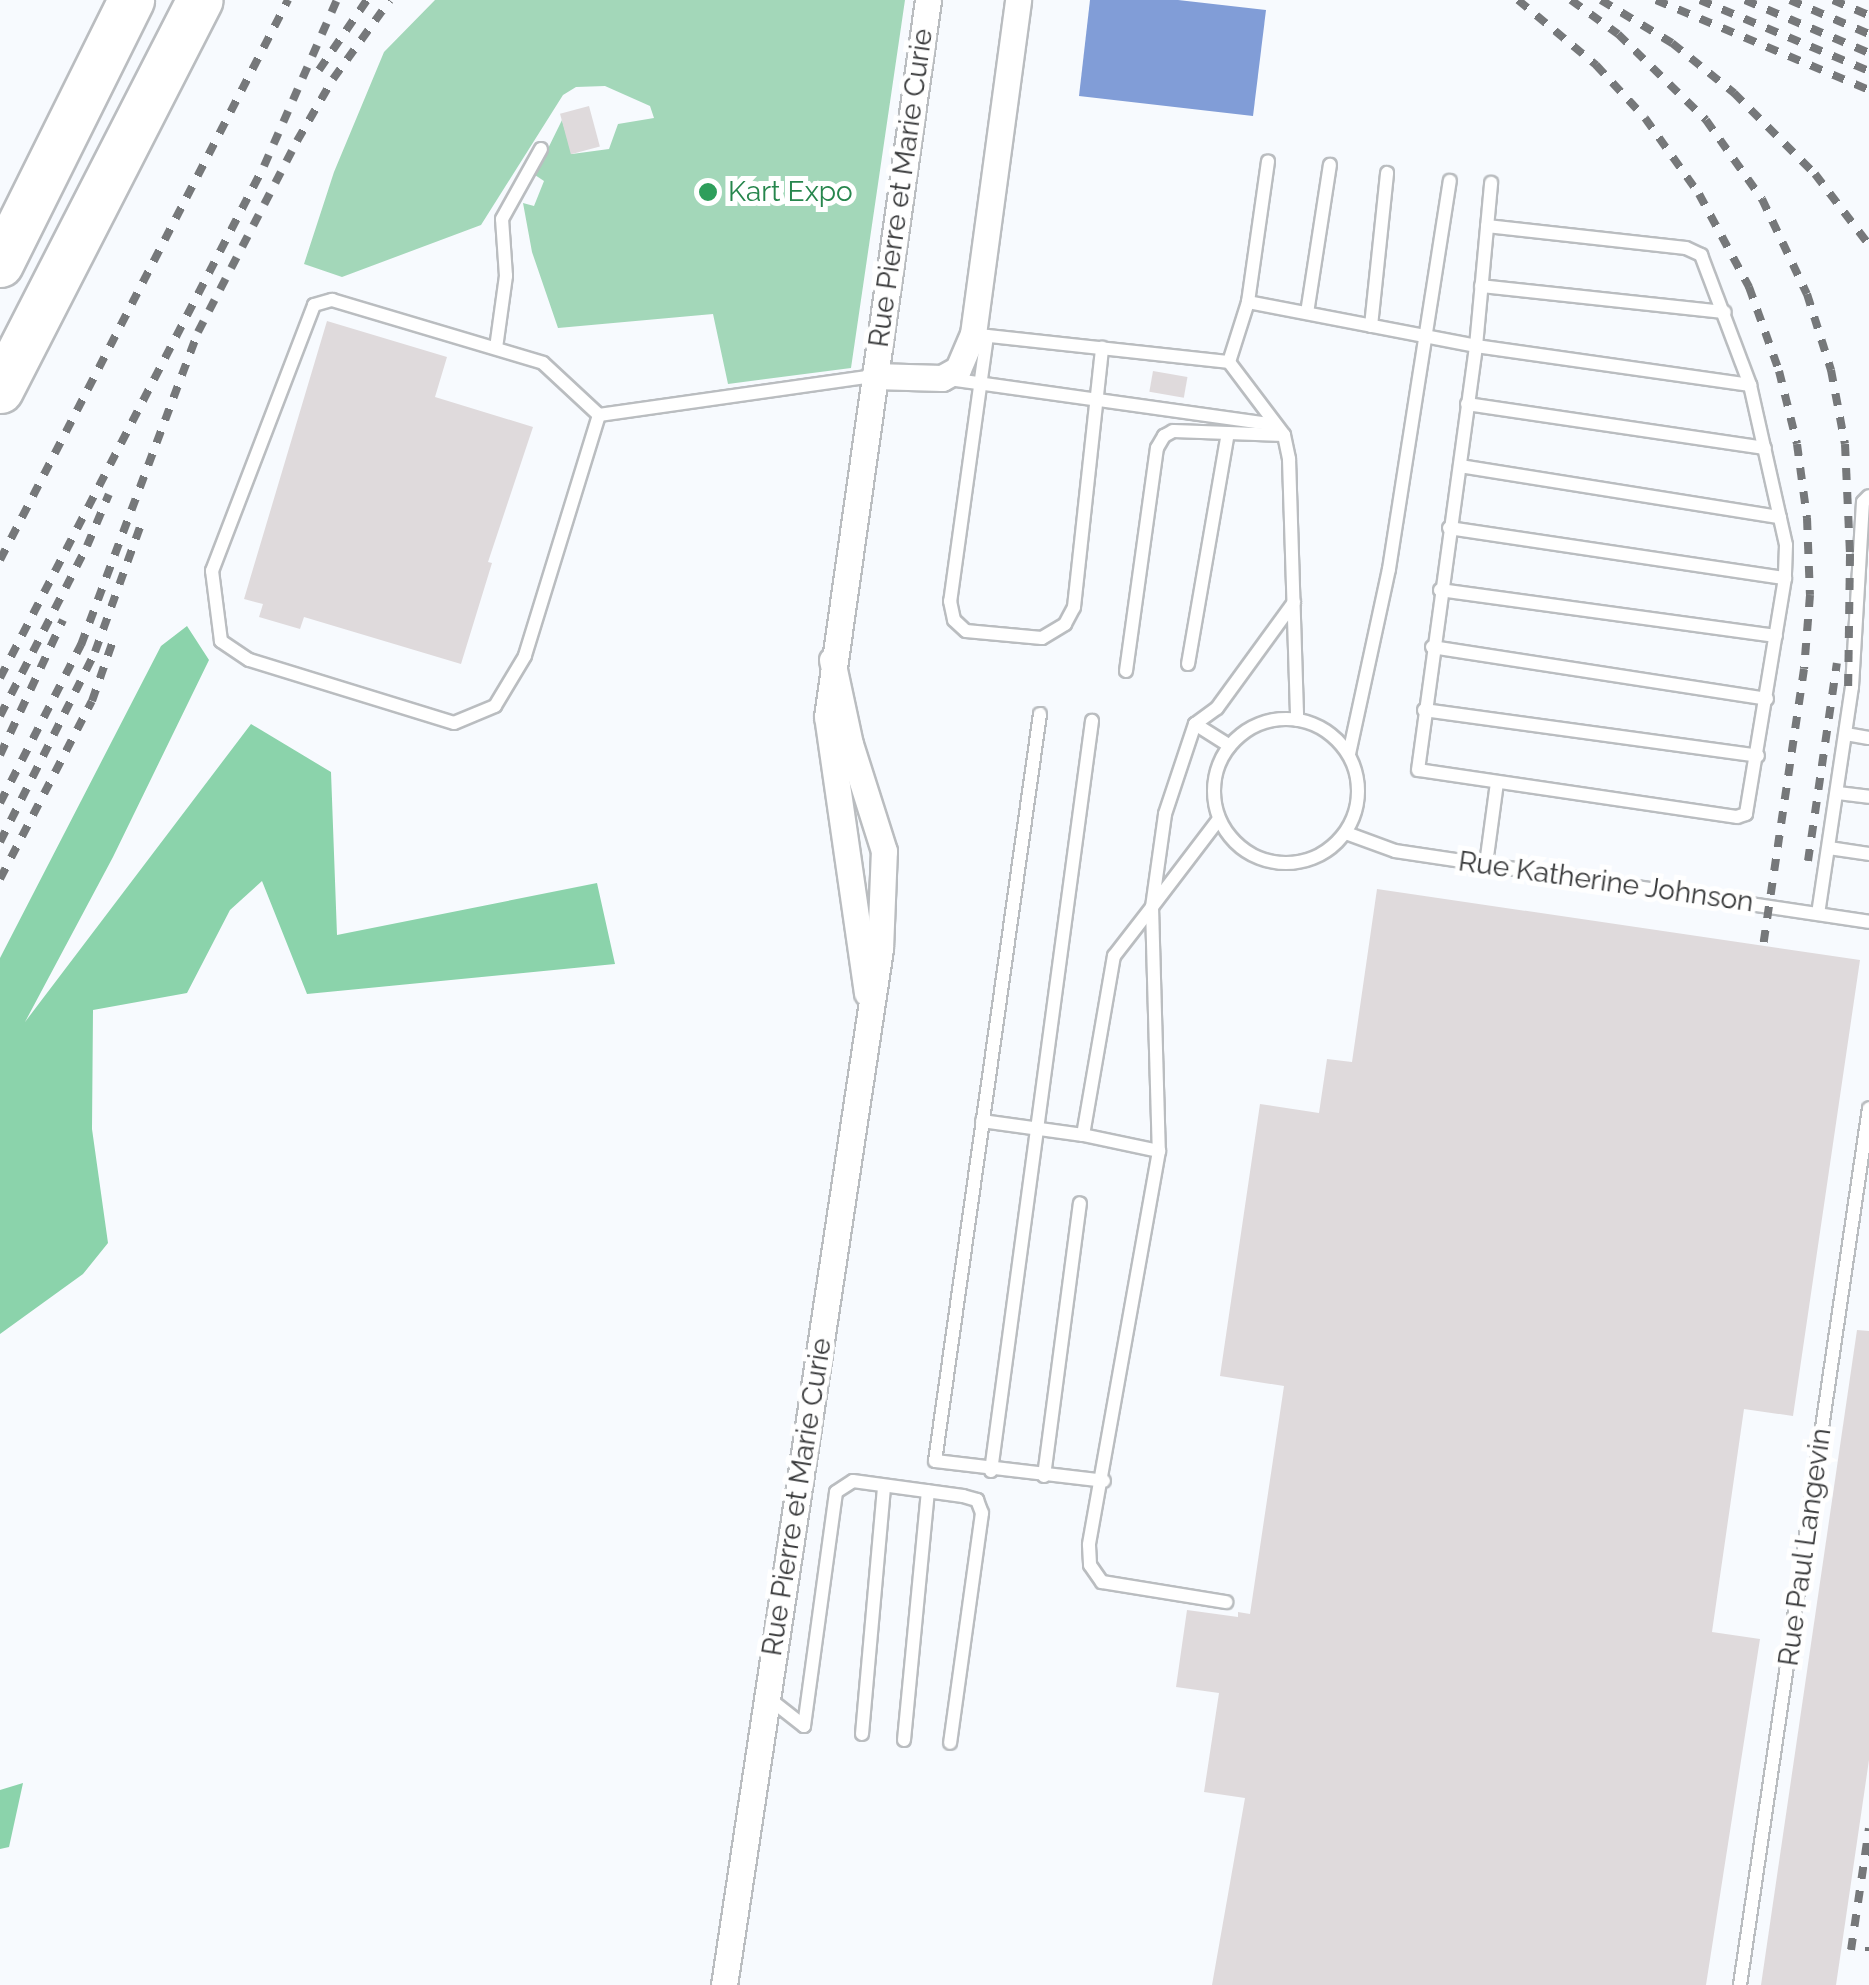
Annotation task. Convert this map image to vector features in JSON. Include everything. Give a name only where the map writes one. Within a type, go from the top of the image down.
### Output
[{"type":"highway","points":[[0,264],[131,0]]},
{"type":"highway","points":[[23,348],[185,0]]},
{"type":"highway","points":[[0,390],[200,0]]},
{"type":"street","name":"Rue Pierre et Marie Curie","points":[[870,1008],[827,718],[832,660],[928,0]]},
{"type":"street","points":[[942,378],[958,369],[980,335],[1018,0]]},
{"type":"street","name":"Rue Pierre et Marie Curie","points":[[874,376],[942,378]]},
{"type":"street","name":"Rue Pierre et Marie Curie","points":[[724,1985],[880,949],[884,851],[850,744],[832,660]]},
{"type":"lane","points":[[496,348],[506,276],[502,219],[541,149]]},
{"type":"lane","points":[[1229,362],[1248,302],[1268,161]]},
{"type":"lane","points":[[1307,313],[1330,165]]},
{"type":"lane","points":[[1371,326],[1387,174]]},
{"type":"lane","points":[[1349,754],[1390,569],[1450,181]]},
{"type":"lane","points":[[1487,226],[1693,249],[1701,255],[1750,385],[1780,516],[1785,578],[1750,807],[1737,817],[1418,770],[1476,346],[1481,286],[1491,183]]},
{"type":"lane","points":[[1481,286],[1725,312]]},
{"type":"lane","points":[[332,300],[543,363],[599,414],[525,656],[495,706],[454,722],[249,660],[221,641],[212,572],[314,305],[332,300]]},
{"type":"lane","points":[[1248,302],[1476,346],[1750,385]]},
{"type":"lane","points":[[1102,348],[1074,607],[1065,624],[1042,638],[966,631],[954,620],[950,602],[980,384],[980,335],[1102,348],[1229,362],[1280,430],[1289,458],[1298,720]]},
{"type":"lane","points":[[599,414],[874,376]]},
{"type":"lane","points":[[942,378],[1280,430]]},
{"type":"lane","points":[[1468,404],[1765,448]]},
{"type":"lane","points":[[1126,671],[1156,448],[1174,431],[1280,430]]},
{"type":"lane","points":[[1188,664],[1228,433]]},
{"type":"lane","points":[[1460,466],[1780,516]]},
{"type":"lane","points":[[1818,914],[1846,734],[1862,662],[1864,502],[1869,496]]},
{"type":"lane","points":[[1449,528],[1785,578]]},
{"type":"lane","points":[[1440,590],[1776,636]]},
{"type":"lane","points":[[1226,1602],[1102,1582],[1090,1565],[1090,1545],[1159,1152],[1152,907],[1164,814],[1195,724],[1217,708],[1294,602]]},
{"type":"lane","points":[[1432,647],[1767,698]]},
{"type":"lane","points":[[1424,710],[1758,756]]},
{"type":"lane","points":[[1040,714],[935,1461],[991,1471],[1104,1481]]},
{"type":"lane","points":[[1298,720],[1332,735],[1349,754],[1358,778],[1356,810],[1346,833],[1316,857],[1291,863],[1269,861],[1233,840],[1219,819],[1214,780],[1230,746],[1260,725],[1298,720]]},
{"type":"lane","points":[[991,1471],[1040,1130],[1092,721]]},
{"type":"lane","points":[[1195,724],[1230,746]]},
{"type":"lane","points":[[1846,734],[1869,738]]},
{"type":"lane","points":[[1486,864],[1498,783]]},
{"type":"lane","points":[[1838,793],[1869,797]]},
{"type":"lane","points":[[1083,1135],[1114,956],[1219,819]]},
{"type":"lane","name":"Rue Katherine Johnson","points":[[1346,833],[1396,851],[1869,922]]},
{"type":"lane","points":[[1829,848],[1869,854]]},
{"type":"lane","name":"Rue Paul Langevin","points":[[1740,1985],[1869,1108]]},
{"type":"lane","points":[[982,1121],[1083,1135],[1159,1152]]},
{"type":"lane","points":[[1044,1476],[1080,1203]]},
{"type":"lane","points":[[767,1697],[804,1726],[836,1492],[852,1482],[977,1500],[982,1512],[950,1744]]},
{"type":"lane","points":[[862,1734],[884,1486]]},
{"type":"lane","points":[[904,1740],[928,1492]]},
{"type":"green space","name":"Kart Expo","points":[[435,0],[905,0],[851,368],[728,384],[713,314],[558,328],[532,252],[523,203],[534,206],[544,181],[535,175],[562,120],[572,154],[609,149],[618,124],[654,118],[650,106],[605,86],[576,87],[563,95],[481,225],[342,277],[304,264],[334,172],[384,52]]},
{"type":"green space","points":[[187,626],[209,660],[113,857],[25,1022],[251,724],[331,772],[337,935],[597,883],[615,964],[307,994],[262,881],[230,910],[187,993],[93,1010],[92,1129],[108,1243],[83,1274],[0,1334],[0,958],[161,646]]},
{"type":"green space","points":[[23,1783],[9,1847],[0,1849],[0,1790]]},
{"type":"water","points":[[1090,0],[1178,0],[1266,10],[1253,116],[1079,96]]},
{"type":"building","points":[[589,106],[600,147],[571,154],[560,114]]},
{"type":"building","points":[[327,321],[447,357],[435,397],[533,427],[488,562],[492,563],[461,664],[304,617],[300,629],[259,617],[263,604],[244,599]]},
{"type":"building","points":[[1153,371],[1187,377],[1184,398],[1149,392]]},
{"type":"building","points":[[1377,889],[1860,960],[1793,1416],[1744,1409],[1712,1632],[1760,1639],[1706,1985],[1212,1985],[1245,1798],[1204,1792],[1219,1693],[1176,1687],[1187,1610],[1238,1617],[1238,1612],[1250,1614],[1284,1386],[1220,1376],[1260,1104],[1319,1113],[1327,1059],[1352,1062]]},
{"type":"building","points":[[1857,1330],[1869,1331],[1869,1760],[1836,1985],[1761,1985]]},
{"type":"railway","points":[[0,560],[288,0]]},
{"type":"railway","points":[[0,678],[264,166],[337,0]]},
{"type":"railway","points":[[319,70],[367,0]]},
{"type":"railway","points":[[0,803],[81,645],[198,332],[297,141],[333,79],[390,0]]},
{"type":"railway","points":[[1518,0],[1596,65],[1645,118],[1699,194],[1749,287],[1779,371],[1797,444],[1807,518],[1810,595],[1804,669],[1763,946]]},
{"type":"railway","points":[[1571,0],[1618,34],[1706,120],[1762,199],[1807,294],[1831,370],[1845,444],[1850,554],[1848,698]]},
{"type":"railway","points":[[1601,0],[1672,43],[1734,93],[1815,174],[1869,245]]},
{"type":"railway","points":[[1656,0],[1869,90]]},
{"type":"railway","points":[[1700,0],[1869,71]]},
{"type":"railway","points":[[1745,0],[1869,53]]},
{"type":"railway","points":[[1790,0],[1869,34]]},
{"type":"railway","points":[[1833,0],[1869,15]]},
{"type":"railway","points":[[0,716],[87,546],[109,494]]},
{"type":"railway","points":[[0,842],[95,652],[141,524]]},
{"type":"railway","points":[[0,755],[63,620]]},
{"type":"railway","points":[[0,879],[92,701],[114,638]]},
{"type":"railway","points":[[1808,861],[1837,663]]},
{"type":"railway","points":[[1851,1950],[1869,1828]]},
{"type":"place","name":"Kart Expo","points":[[708,192]]}]
